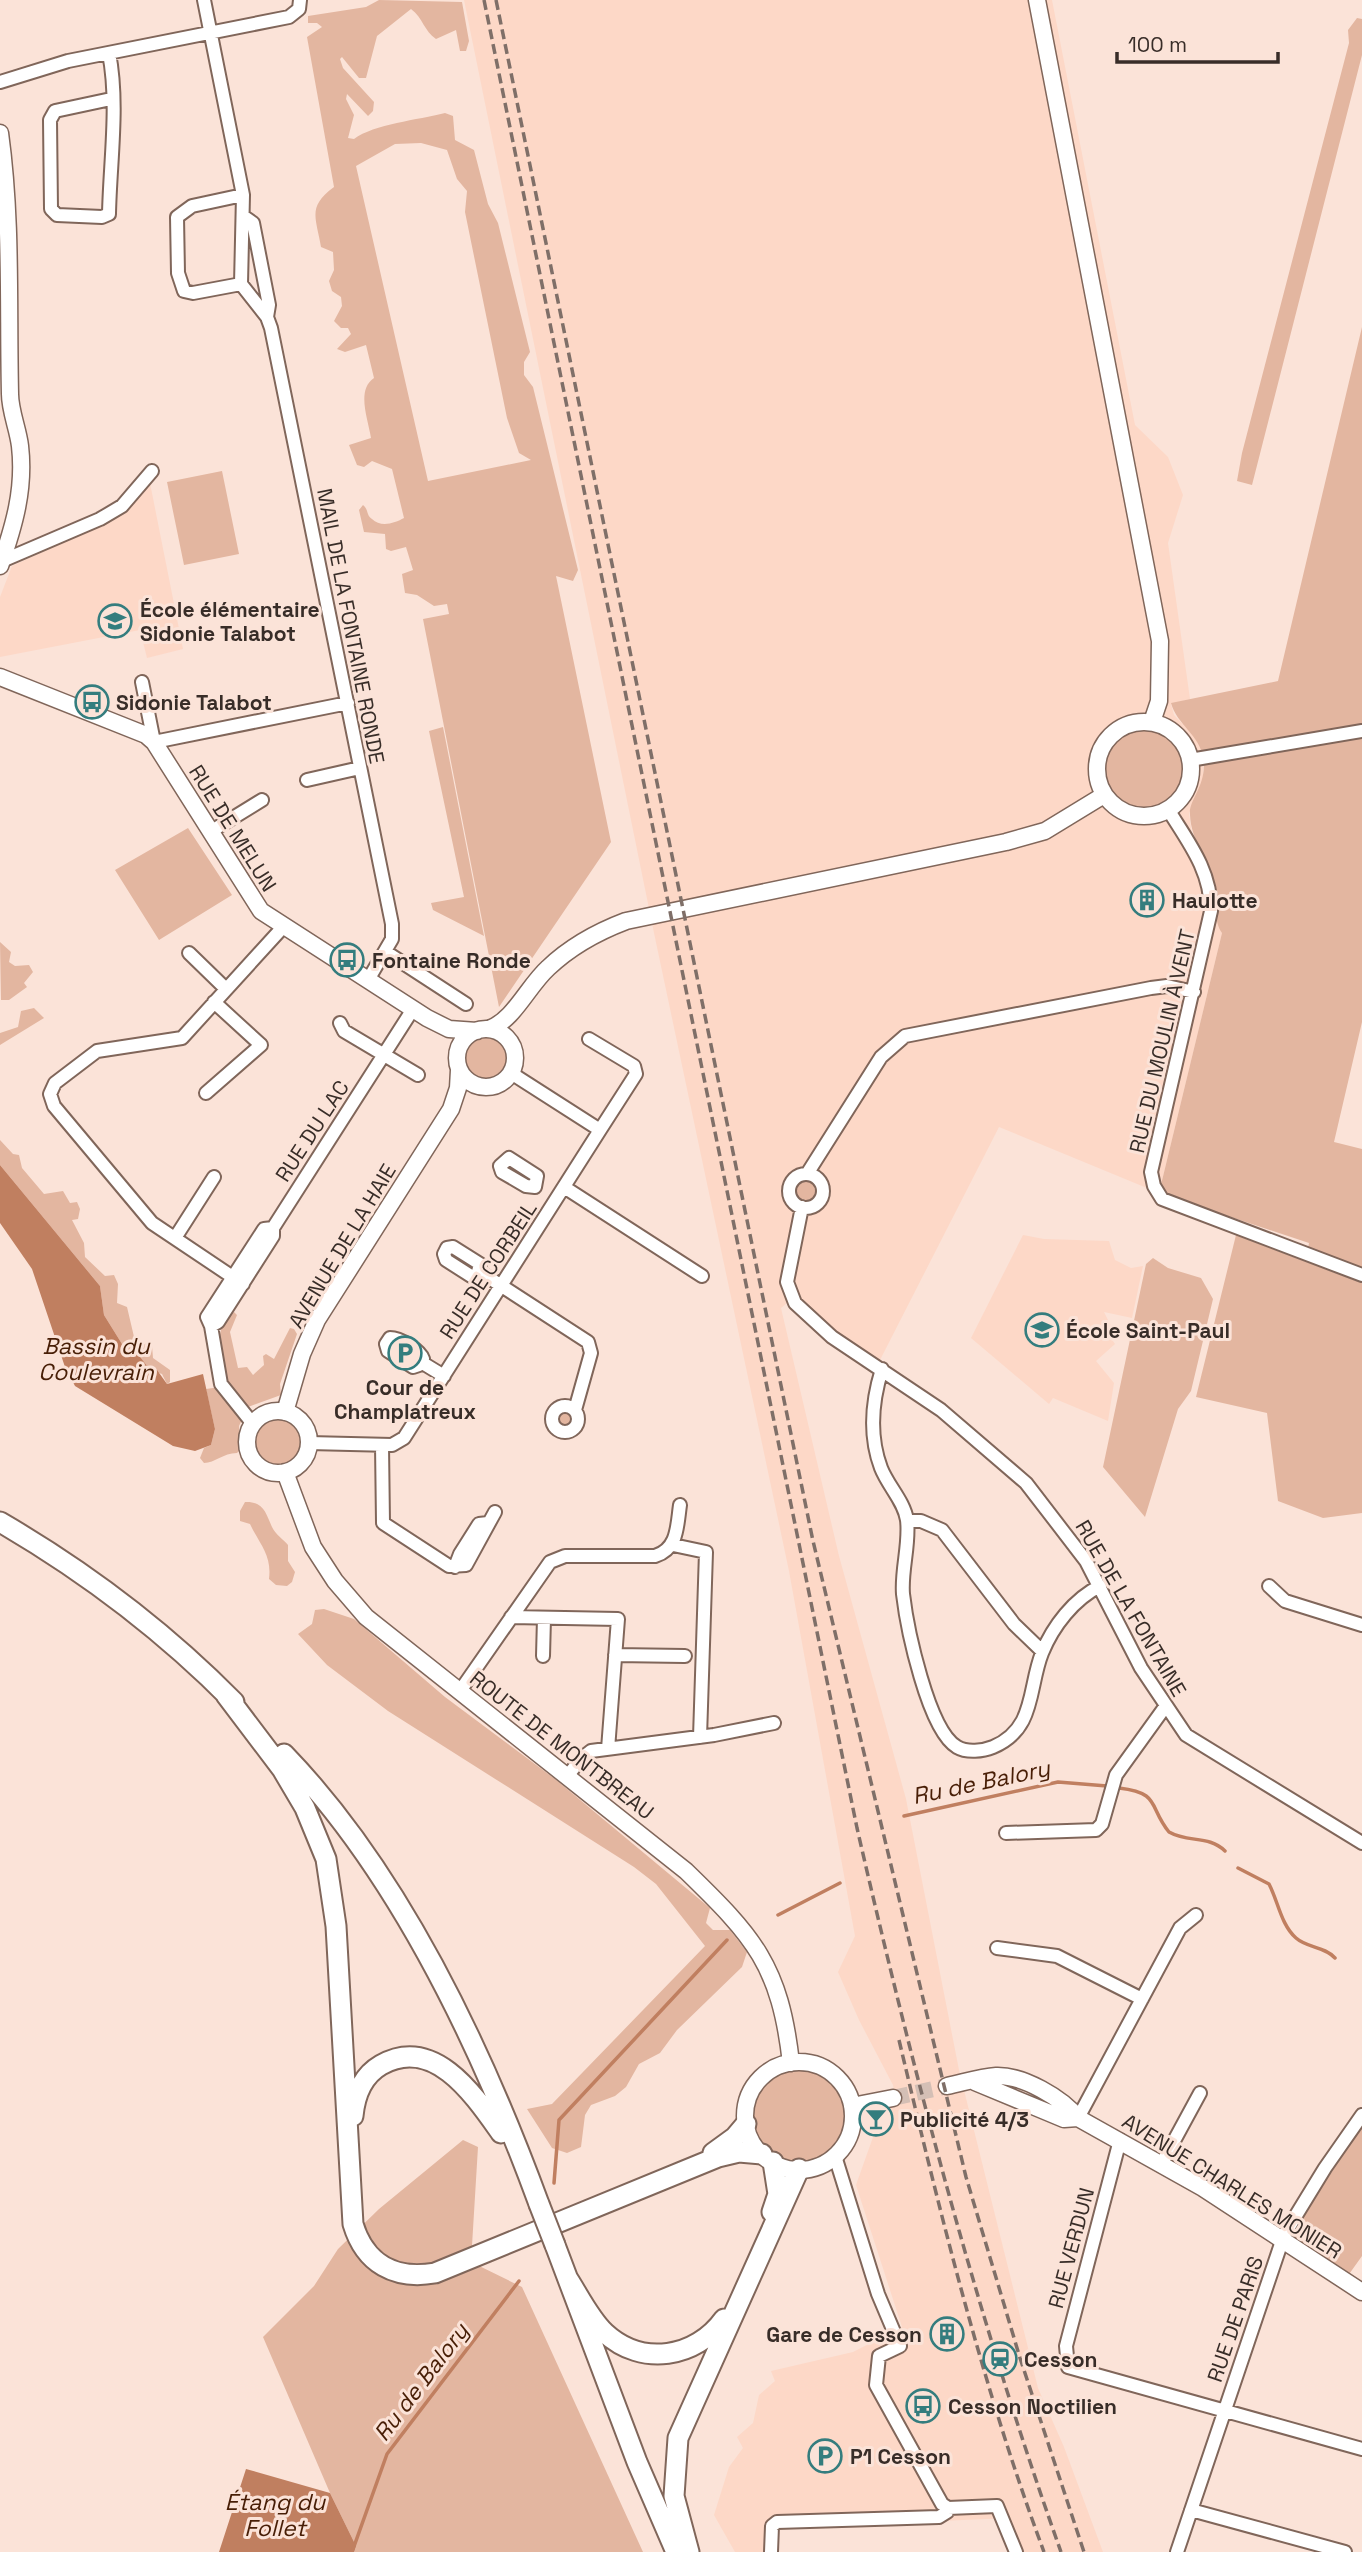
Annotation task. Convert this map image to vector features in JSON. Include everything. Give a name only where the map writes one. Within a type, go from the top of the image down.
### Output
[{"type":"main road","points":[[0,1522],[97,1582],[178,1648],[288,1758],[357,1843],[442,1985],[519,2151],[637,2462],[676,2552]]},
{"type":"main road","points":[[226,1695],[282,1769],[311,1820],[326,1859],[336,1926],[353,2224],[363,2249],[379,2265],[402,2275],[435,2273],[718,2157],[739,2152],[767,2158],[778,2194],[768,2228],[726,2316],[713,2334],[698,2344],[655,2356],[628,2348],[605,2333],[568,2279]]},
{"type":"main road","points":[[519,2151],[471,2092],[448,2071],[412,2056],[390,2060],[375,2068],[363,2081],[354,2099],[352,2120],[358,2210],[369,2245],[391,2264],[401,2267],[429,2268],[445,2264],[714,2153],[746,2124]]},
{"type":"main road","points":[[689,2552],[674,2496],[678,2438],[799,2169]]},
{"type":"street","points":[[204,0],[243,195],[241,284],[193,293],[184,291],[178,273],[177,217],[192,206],[243,195]]},
{"type":"street","points":[[1037,0],[1160,641],[1162,672],[1152,722]]},
{"type":"street","points":[[0,82],[68,61],[289,17],[299,5]]},
{"type":"street","points":[[109,53],[111,99],[109,214],[102,217],[57,215],[51,209],[50,120],[55,111],[111,99]]},
{"type":"street","points":[[0,133],[5,171],[11,291],[10,398],[20,447],[21,495],[18,515],[1,564]]},
{"type":"street","points":[[243,216],[253,223],[269,304],[267,317]]},
{"type":"street","name":"MAIL DE LA FONTAINE RONDE","points":[[241,284],[267,317],[392,924],[392,939],[368,980]]},
{"type":"street","points":[[1,564],[122,506],[152,471]]},
{"type":"street","name":"RUE DE MELUN","points":[[0,677],[146,735],[154,743],[261,911],[449,1030],[483,1030]]},
{"type":"street","points":[[142,682],[154,743],[348,703]]},
{"type":"street","points":[[1136,722],[1152,722],[1177,735],[1186,746],[1190,760],[1188,788],[1169,811],[1142,817],[1127,813],[1104,795],[1096,765],[1104,743],[1121,727],[1136,722]]},
{"type":"street","points":[[1190,760],[1362,731]]},
{"type":"street","points":[[307,780],[360,768]]},
{"type":"street","points":[[546,969],[514,1023],[511,1073],[499,1084],[482,1087],[468,1082],[458,1066],[463,1040],[502,1022],[546,969],[586,938],[626,920],[1006,842],[1045,831],[1104,795]]},
{"type":"street","points":[[210,832],[262,800]]},
{"type":"street","name":"RUE DU MOULIN À VENT","points":[[1169,811],[1201,862],[1211,901],[1209,925],[1194,992],[1150,1172],[1153,1186],[1162,1199],[1362,1275]]},
{"type":"street","points":[[238,1280],[152,1223],[54,1105],[50,1094],[55,1083],[97,1051],[182,1038],[284,926]]},
{"type":"street","points":[[386,952],[466,1004]]},
{"type":"street","points":[[189,953],[226,989]]},
{"type":"street","points":[[807,1174],[820,1181],[823,1192],[814,1205],[802,1207],[791,1198],[789,1188],[793,1179],[807,1174],[881,1057],[905,1036],[1152,988],[1167,986],[1194,992]]},
{"type":"street","points":[[206,1094],[261,1045],[214,1002]]},
{"type":"street","name":"RUE DE MELUN","points":[[420,1014],[451,1042],[458,1066]]},
{"type":"street","name":"RUE DU LAC","points":[[253,1423],[221,1384],[211,1326],[218,1322],[238,1280],[273,1236],[273,1228],[384,1055],[420,1014]]},
{"type":"street","points":[[340,1023],[344,1031],[418,1075]]},
{"type":"street","points":[[483,1030],[509,1041],[514,1056]]},
{"type":"street","name":"RUE DE CORBEIL","points":[[382,1445],[392,1445],[404,1438],[636,1074],[634,1066],[589,1039]]},
{"type":"street","name":"AVENUE DE LA HAIE","points":[[285,1412],[302,1354],[317,1320],[452,1110],[458,1088],[458,1066]]},
{"type":"street","points":[[511,1073],[600,1130]]},
{"type":"street","name":"AVENUE DE LA HAIE","points":[[452,1110],[482,1087]]},
{"type":"street","points":[[175,1238],[214,1177]]},
{"type":"street","points":[[536,1185],[561,1192],[702,1276]]},
{"type":"street","name":"RUE DE LA FONTAINE","points":[[802,1207],[787,1282],[790,1296],[814,1323],[941,1410],[1026,1483],[1072,1540],[1165,1707],[1195,1744],[1362,1843]]},
{"type":"street","points":[[480,1272],[588,1342],[591,1353],[575,1410]]},
{"type":"street","points":[[421,1362],[444,1376]]},
{"type":"street","points":[[882,1369],[874,1396],[873,1432],[881,1468],[907,1521],[903,1593],[913,1650],[928,1700],[945,1735],[957,1748],[977,1751],[1009,1738],[1027,1713],[1042,1651],[1060,1620],[1085,1594],[1100,1586]]},
{"type":"street","points":[[285,1412],[300,1420],[309,1443],[302,1462],[285,1472],[268,1471],[254,1461],[247,1446],[253,1423],[264,1414],[285,1412]]},
{"type":"street","points":[[309,1443],[382,1445],[383,1523],[455,1567],[466,1565],[488,1529],[491,1517]]},
{"type":"street","name":"ROUTE DE MONTBREAU","points":[[285,1472],[313,1547],[335,1581],[366,1617],[686,1871],[735,1918],[761,1954],[777,1987],[791,2063]]},
{"type":"street","points":[[460,1691],[550,1562],[565,1556],[655,1556],[666,1553],[673,1545],[680,1505]]},
{"type":"street","points":[[907,1521],[921,1521],[942,1530],[1014,1625],[1042,1651]]},
{"type":"street","points":[[673,1545],[706,1552],[700,1737]]},
{"type":"street","points":[[1269,1586],[1285,1601],[1362,1625]]},
{"type":"street","points":[[511,1618],[618,1619],[608,1749]]},
{"type":"street","points":[[543,1656],[544,1618]]},
{"type":"street","points":[[615,1655],[685,1656]]},
{"type":"street","points":[[1006,1833],[1096,1830],[1102,1824],[1116,1775],[1165,1707]]},
{"type":"street","points":[[568,1775],[582,1758],[592,1751],[700,1737],[774,1723]]},
{"type":"street","points":[[1078,2118],[1180,1928],[1196,1915]]},
{"type":"street","points":[[997,1948],[1057,1956],[1142,1999]]},
{"type":"street","points":[[807,2062],[823,2067],[842,2084],[852,2106],[850,2133],[835,2156],[812,2168],[799,2169],[767,2158],[751,2141],[746,2124],[746,2108],[756,2085],[775,2068],[791,2063],[807,2062]]},
{"type":"street","name":"AVENUE CHARLES MONIER","points":[[947,2087],[975,2082],[1064,2119],[1078,2118],[1162,2163],[1362,2292]]},
{"type":"street","points":[[1162,2163],[1200,2093]]},
{"type":"street","points":[[852,2106],[893,2098]]},
{"type":"street","name":"RUE DE PARIS","points":[[1177,2552],[1283,2241],[1325,2168],[1362,2115]]},
{"type":"street","name":"RUE VERDUN","points":[[1120,2140],[1066,2346],[1068,2367],[1224,2410]]},
{"type":"street","points":[[835,2156],[878,2294],[900,2346],[879,2356],[876,2385],[942,2504],[948,2508],[997,2507],[1016,2552]]},
{"type":"street","points":[[1224,2410],[1362,2449]]},
{"type":"street","points":[[771,2552],[772,2526],[777,2522],[939,2517],[947,2512],[948,2508]]},
{"type":"street","points":[[1191,2510],[1345,2552]]},
{"type":"shaded area","points":[[379,0],[462,2],[469,41],[466,51],[460,51],[456,30],[436,39],[411,9],[377,36],[366,78],[359,78],[342,57],[340,59],[343,68],[374,102],[373,111],[368,116],[347,94],[346,99],[354,115],[348,138],[354,139],[384,126],[445,113],[453,116],[455,140],[474,150],[488,204],[498,223],[530,352],[524,362],[524,375],[533,387],[578,570],[573,581],[556,576],[611,842],[499,1007],[423,619],[449,614],[447,604],[434,606],[417,595],[405,593],[402,574],[413,570],[406,547],[391,551],[386,549],[385,534],[364,532],[359,510],[363,505],[376,522],[392,523],[404,518],[392,469],[372,461],[364,467],[357,465],[349,445],[371,438],[364,397],[374,378],[366,345],[345,352],[337,349],[351,334],[348,328],[341,328],[334,321],[342,306],[341,297],[332,291],[329,281],[334,270],[333,252],[321,247],[316,220],[320,201],[334,187],[307,37],[322,27],[317,23],[308,23],[308,16],[366,7]],"holes":[[[421,143],[447,150],[457,179],[467,191],[465,212],[507,418],[519,453],[531,460],[428,481],[356,166],[395,144]]]},
{"type":"shaded area","points":[[464,0],[1052,0],[1135,425],[1168,457],[1183,495],[1168,543],[1190,699],[1171,704],[1174,715],[1196,738],[1203,755],[1203,783],[1189,813],[1192,835],[1206,858],[1214,885],[1222,933],[1159,1193],[999,1127],[880,1360],[834,1332],[797,1295],[781,1308],[839,1556],[906,1799],[959,2070],[1038,2388],[1064,2447],[1103,2552],[1023,2552],[1010,2518],[777,2528],[776,2552],[735,2552],[714,2515],[729,2467],[743,2448],[737,2437],[753,2423],[759,2395],[775,2381],[771,2371],[853,2352],[902,2327],[856,2185],[883,2109],[897,2104],[893,2085],[859,2020],[838,1972],[855,1936],[789,1571],[654,933]]},
{"type":"shaded area","points":[[1357,18],[1362,19],[1362,55],[1252,485],[1237,481],[1242,453],[1349,43],[1348,30]]},
{"type":"shaded area","points":[[1362,327],[1362,1022],[1334,1142],[1362,1149],[1362,1269],[1308,1248],[1309,1243],[1159,1193],[1222,933],[1216,917],[1212,877],[1193,833],[1190,815],[1203,776],[1203,758],[1198,743],[1178,718],[1171,703],[1278,681]]},
{"type":"shaded area","points":[[222,471],[239,554],[184,565],[167,482]]},
{"type":"shaded area","points":[[150,483],[183,649],[147,658],[140,630],[0,657],[0,597],[12,566],[115,518]]},
{"type":"shaded area","points":[[443,727],[484,936],[433,910],[431,903],[464,897],[429,731]]},
{"type":"shaded area","points":[[1136,730],[1152,730],[1173,741],[1184,762],[1184,778],[1173,799],[1152,810],[1136,810],[1122,804],[1110,792],[1104,778],[1104,762],[1110,748],[1122,736]]},
{"type":"shaded area","points":[[188,828],[232,895],[159,940],[115,870]]},
{"type":"shaded area","points":[[0,942],[11,952],[9,962],[15,966],[29,965],[33,972],[24,983],[27,987],[9,1000],[1,1000]]},
{"type":"shaded area","points":[[34,1008],[44,1018],[0,1045],[0,1033],[18,1027],[21,1011]]},
{"type":"shaded area","points":[[486,1033],[503,1040],[510,1057],[503,1074],[486,1081],[469,1074],[462,1057],[469,1040]]},
{"type":"shaded area","points":[[0,1140],[13,1154],[19,1155],[22,1168],[44,1194],[63,1191],[70,1203],[77,1202],[80,1209],[78,1219],[72,1220],[84,1243],[85,1257],[105,1276],[114,1275],[118,1284],[117,1303],[127,1307],[135,1341],[138,1346],[148,1343],[152,1346],[153,1358],[170,1370],[170,1382],[167,1384],[162,1374],[150,1370],[127,1352],[104,1315],[100,1286],[0,1165]]},
{"type":"shaded area","points":[[805,1181],[812,1184],[815,1191],[812,1198],[805,1201],[798,1198],[795,1191],[798,1184]]},
{"type":"shaded area","name":"École Saint-Paul","points":[[1023,1235],[1044,1239],[1109,1241],[1115,1260],[1131,1268],[1143,1266],[1132,1318],[1104,1312],[1112,1328],[1107,1332],[1115,1344],[1096,1361],[1114,1383],[1108,1421],[1053,1398],[1049,1404],[971,1338]]},
{"type":"shaded area","points":[[1236,1235],[1362,1283],[1362,1513],[1323,1518],[1278,1501],[1267,1413],[1196,1397]]},
{"type":"shaded area","points":[[1153,1258],[1168,1268],[1201,1278],[1213,1299],[1191,1391],[1178,1409],[1145,1517],[1103,1467],[1146,1264]]},
{"type":"shaded area","points":[[234,1312],[237,1315],[230,1332],[238,1368],[247,1367],[253,1375],[264,1365],[263,1356],[266,1354],[274,1359],[290,1328],[297,1334],[280,1384],[281,1395],[248,1407],[239,1426],[241,1449],[237,1453],[204,1463],[200,1458],[204,1448],[211,1445],[215,1429],[206,1389],[220,1387],[220,1335],[227,1318]]},
{"type":"shaded area","points":[[562,1411],[568,1411],[573,1419],[571,1425],[562,1427],[557,1422],[557,1416]]},
{"type":"shaded area","points":[[278,1417],[295,1424],[302,1441],[295,1458],[278,1465],[261,1458],[254,1441],[261,1424]]},
{"type":"shaded area","points":[[245,1502],[260,1506],[273,1530],[288,1545],[288,1561],[295,1572],[292,1582],[287,1586],[276,1585],[269,1579],[269,1563],[264,1550],[250,1524],[240,1521],[240,1511]]},
{"type":"shaded area","points":[[324,1609],[354,1619],[445,1697],[555,1779],[710,1908],[706,1923],[713,1930],[730,1930],[747,1952],[742,1967],[677,2030],[660,2053],[639,2064],[626,2087],[615,2096],[591,2105],[585,2115],[581,2147],[567,2153],[552,2148],[527,2109],[552,2104],[705,1946],[656,1884],[634,1867],[388,1711],[327,1665],[298,1634],[312,1624],[315,1610]]},
{"type":"shaded area","points":[[799,2068],[817,2072],[832,2082],[842,2097],[846,2115],[842,2133],[832,2148],[817,2158],[799,2162],[781,2158],[766,2148],[756,2133],[752,2115],[756,2097],[766,2082],[781,2072]]},
{"type":"shaded area","points":[[1362,2123],[1362,2256],[1347,2277],[1294,2240],[1294,2232]]},
{"type":"shaded area","points":[[463,2140],[478,2147],[471,2262],[522,2287],[643,2552],[354,2552],[356,2546],[330,2493],[263,2337],[314,2286],[338,2249],[379,2209]]},
{"type":"water","name":"Bassin du Coulevrain","points":[[0,1165],[100,1286],[104,1315],[127,1352],[137,1353],[150,1370],[157,1370],[167,1384],[203,1374],[215,1429],[211,1445],[195,1451],[173,1446],[75,1386],[65,1367],[32,1269],[0,1223]]},
{"type":"water","name":"Étang du Follet","points":[[246,2469],[330,2493],[356,2546],[354,2552],[219,2552]]},
{"type":"waterway","name":"Ru de Balory","points":[[904,1816],[1058,1782],[1107,1786]]},
{"type":"waterway","name":"Ru de Balory","points":[[1119,1788],[1148,1797],[1169,1832],[1212,1843],[1225,1851]]},
{"type":"waterway","name":"Ru de Balory","points":[[1238,1868],[1269,1884],[1283,1920],[1296,1938],[1326,1951],[1335,1958]]},
{"type":"waterway","name":"Ru de Balory","points":[[778,1915],[840,1883]]},
{"type":"waterway","name":"Ru de Balory","points":[[554,2183],[559,2120],[727,1940]]},
{"type":"waterway","name":"Ru de Balory","points":[[352,2552],[387,2454],[519,2281]]},
{"type":"tunnel","points":[[893,2098],[947,2086]]},
{"type":"railway","points":[[484,0],[857,1828],[948,2193],[1030,2463],[1061,2552]]},
{"type":"railway","points":[[496,0],[813,1541],[966,2177],[1020,2358],[1084,2552]]},
{"type":"railway","points":[[899,2040],[982,2362],[1044,2552]]},
{"type":"place","name":"École élémentaire Sidonie Talabot","points":[[115,621]]},
{"type":"place","name":"Sidonie Talabot","points":[[92,702]]},
{"type":"place","name":"Haulotte","points":[[1147,900]]},
{"type":"place","name":"Fontaine Ronde","points":[[347,960]]},
{"type":"place","name":"École Saint-Paul","points":[[1042,1330]]},
{"type":"place","name":"Cour de Champlatreux","points":[[405,1353]]},
{"type":"place","name":"Publicité 4/3","points":[[876,2119]]},
{"type":"place","name":"Gare de Cesson","points":[[947,2334]]},
{"type":"place","name":"Cesson","points":[[1000,2359]]},
{"type":"place","name":"Cesson Noctilien","points":[[923,2406]]},
{"type":"place","name":"P1 Cesson","points":[[825,2456]]}]
